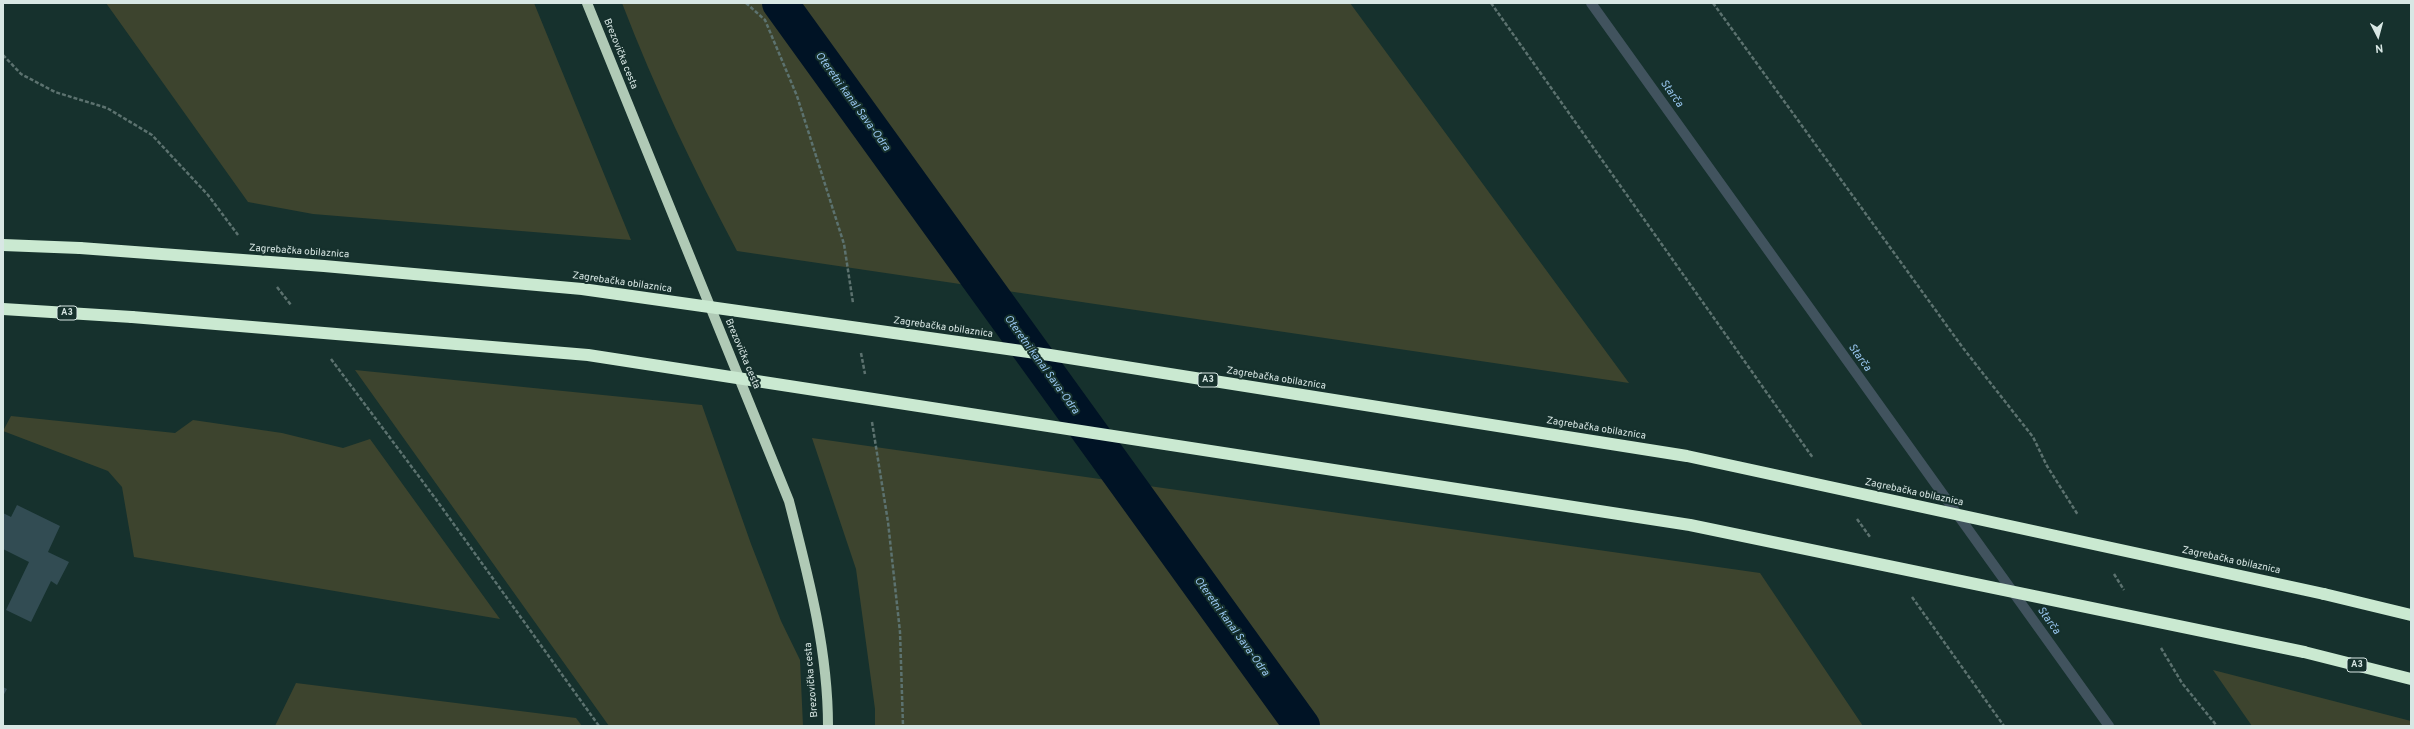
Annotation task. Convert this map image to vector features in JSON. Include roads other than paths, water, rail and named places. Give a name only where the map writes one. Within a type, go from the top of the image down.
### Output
[{"type":"highway","name":"Zagrebačka obilaznica","points":[[3,245],[80,248],[324,266],[582,288],[1050,355],[1687,456],[2324,594],[2411,615]]},
{"type":"highway","name":"A3","points":[[3,309],[132,317],[564,352],[627,361],[1690,525],[2304,652],[2411,679]]},
{"type":"main road","name":"Brezovička cesta","points":[[587,3],[789,501],[806,566],[824,655],[828,726]]},
{"type":"waterway","name":"Oteretni kanal Sava-Odra","points":[[780,3],[1302,726]]},
{"type":"waterway","name":"Starča","points":[[1591,3],[2109,726]]}]
